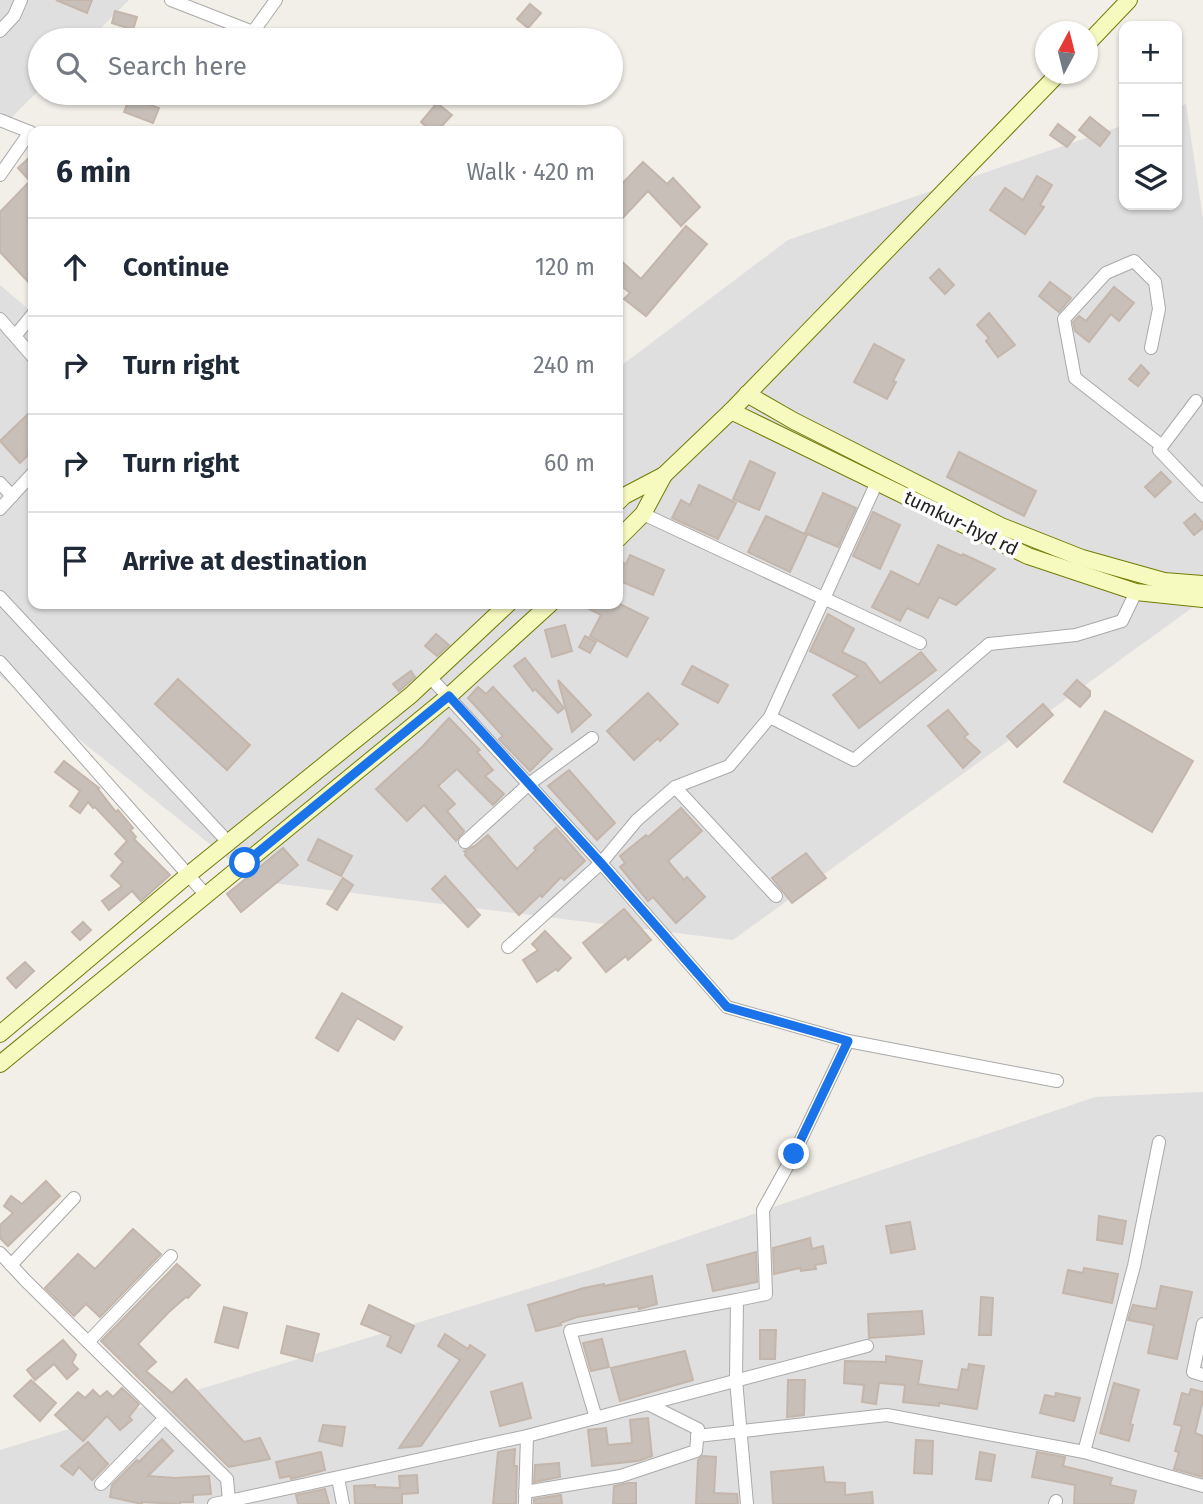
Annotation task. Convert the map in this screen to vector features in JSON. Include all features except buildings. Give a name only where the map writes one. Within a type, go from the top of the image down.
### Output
[{"type":"main road","points":[[1098,32],[1129,0]]},
{"type":"main road","points":[[623,497],[664,475],[731,411],[1048,84]]},
{"type":"main road","points":[[747,394],[794,421],[1001,526],[1094,561],[1164,581],[1203,584]]},
{"type":"main road","name":"tumkur-hyd rd","points":[[731,411],[1028,556],[1136,592],[1203,599]]},
{"type":"main road","points":[[623,534],[643,514],[664,475]]},
{"type":"main road","points":[[0,1034],[188,875],[411,695],[503,609]]},
{"type":"main road","points":[[0,1064],[449,696],[545,609]]},
{"type":"street","points":[[0,31],[14,16],[21,0]]},
{"type":"street","points":[[171,0],[243,28]]},
{"type":"street","points":[[256,28],[276,0]]},
{"type":"street","points":[[0,120],[28,131]]},
{"type":"street","points":[[0,175],[28,138]]},
{"type":"street","points":[[1151,348],[1159,309],[1155,282],[1134,261],[1106,272],[1065,318],[1075,378],[1162,446]]},
{"type":"street","points":[[0,319],[28,351]]},
{"type":"street","points":[[15,336],[28,320]]},
{"type":"street","points":[[1196,401],[1159,450],[1203,496]]},
{"type":"street","points":[[0,509],[28,478]]},
{"type":"street","points":[[0,482],[12,496]]},
{"type":"street","points":[[508,947],[601,863],[637,820],[675,787],[729,766],[770,717],[877,482]]},
{"type":"street","points":[[643,514],[920,643]]},
{"type":"street","points":[[770,717],[854,760],[989,644],[1076,635],[1122,621],[1136,592]]},
{"type":"street","points":[[0,597],[229,842]]},
{"type":"street","points":[[0,662],[205,894]]},
{"type":"street","points":[[430,677],[529,783],[727,1007],[848,1041],[1058,1081]]},
{"type":"street","points":[[465,842],[529,783],[592,738]]},
{"type":"street","points":[[675,787],[776,896]]},
{"type":"street","points":[[596,1418],[570,1331],[766,1294],[763,1210],[794,1154],[848,1041]]},
{"type":"street","points":[[1084,1452],[1134,1266],[1159,1142]]},
{"type":"street","points":[[11,1265],[74,1198]]},
{"type":"street","points":[[0,1253],[227,1479],[220,1503],[527,1436],[867,1346]]},
{"type":"street","points":[[88,1342],[171,1256]]},
{"type":"street","points":[[737,1300],[736,1380],[747,1504]]},
{"type":"street","points":[[1203,1324],[1193,1372],[1203,1375]]},
{"type":"street","points":[[527,1436],[525,1498],[621,1476],[696,1451],[698,1429],[648,1404]]},
{"type":"street","points":[[697,1436],[887,1415],[1084,1452],[1203,1486]]},
{"type":"street","points":[[101,1484],[165,1418]]},
{"type":"street","points":[[338,1478],[343,1504]]},
{"type":"shaded area","points":[[0,0],[129,0],[101,28],[28,28],[28,101],[0,129]]},
{"type":"shaded area","points":[[1186,104],[1203,219],[1203,600],[733,940],[256,881],[0,676],[0,285],[28,309],[28,609],[623,609],[623,364],[788,240],[1119,127],[1119,210],[1182,210],[1182,105]]},
{"type":"shaded area","points":[[1203,1092],[1203,1504],[0,1504],[0,1450],[590,1270],[1095,1097]]},
{"type":"route","points":[[245,863],[449,696],[727,1007],[848,1041],[794,1154]]}]
